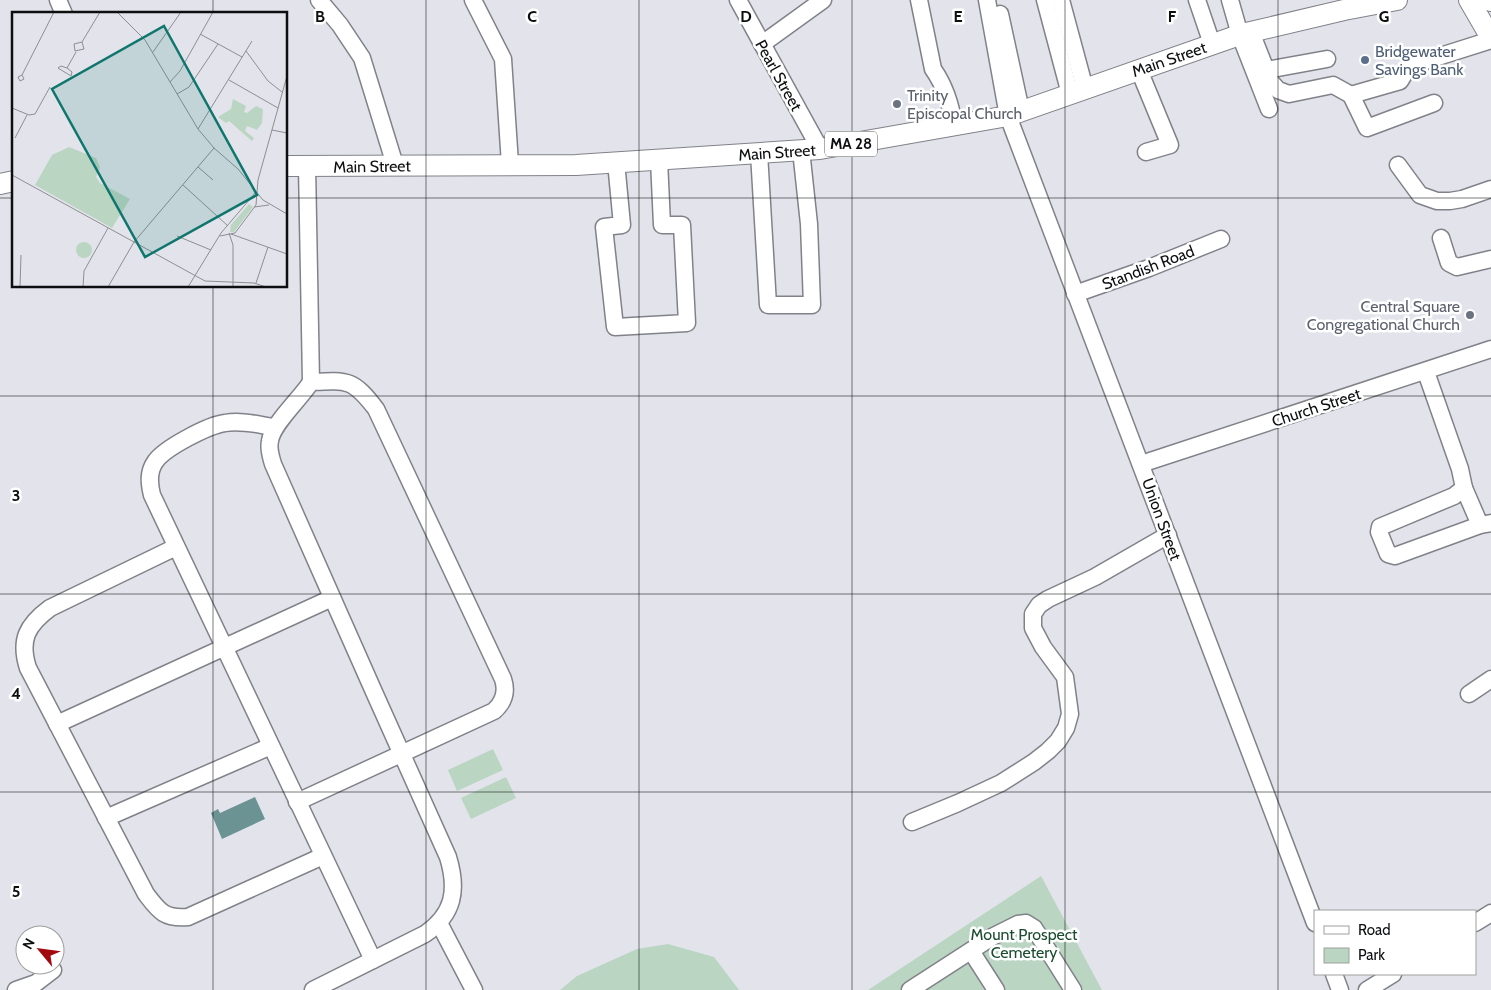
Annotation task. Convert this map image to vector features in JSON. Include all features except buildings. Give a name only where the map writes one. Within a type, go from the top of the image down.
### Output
[{"type":"main road","name":"Main Street","points":[[288,166],[576,165],[810,150],[954,126],[1015,113],[1245,33],[1340,5],[1398,0]]},
{"type":"main road","points":[[1469,0],[1491,39]]},
{"type":"street","points":[[58,0],[63,12]]},
{"type":"street","points":[[319,0],[340,25],[362,58],[395,165]]},
{"type":"street","points":[[473,0],[503,59],[510,164]]},
{"type":"street","name":"Pearl Street","points":[[738,0],[762,44],[810,150]]},
{"type":"street","points":[[762,44],[823,0]]},
{"type":"street","points":[[919,0],[933,69],[952,108],[954,126]]},
{"type":"street","points":[[986,0],[1015,113]]},
{"type":"street","points":[[997,0],[1015,113]]},
{"type":"street","points":[[1045,0],[1078,91]]},
{"type":"street","points":[[1061,0],[1078,91]]},
{"type":"street","points":[[1197,0],[1212,44]]},
{"type":"street","points":[[1230,0],[1271,82],[1278,90],[1289,94],[1333,85],[1351,95],[1367,128],[1434,103]]},
{"type":"street","points":[[1245,33],[1269,108]]},
{"type":"street","points":[[1351,95],[1400,81],[1409,66],[1491,39]]},
{"type":"street","points":[[1266,70],[1327,58]]},
{"type":"street","points":[[1139,70],[1170,145],[1146,152]]},
{"type":"street","name":"Union Street","points":[[1015,113],[1075,294],[1142,464],[1314,920]]},
{"type":"street","points":[[759,153],[768,305],[812,305],[809,224],[810,150]]},
{"type":"street","points":[[616,162],[622,225],[604,227],[615,327],[687,323],[682,224],[662,225],[659,160]]},
{"type":"street","points":[[1398,165],[1420,195],[1437,201],[1462,199],[1491,189]]},
{"type":"street","points":[[307,166],[311,382],[275,427],[269,441],[273,464],[448,858],[454,882],[452,900],[439,923],[416,939],[313,990]]},
{"type":"street","points":[[1441,238],[1449,263],[1457,267],[1491,259]]},
{"type":"street","name":"Standish Road","points":[[1075,294],[1149,268],[1221,239]]},
{"type":"street","name":"Church Street","points":[[1142,464],[1426,372],[1491,349]]},
{"type":"street","points":[[1426,372],[1460,469],[1464,488],[1486,524],[1395,556],[1388,554],[1379,532],[1380,527],[1454,496],[1464,488]]},
{"type":"street","points":[[297,802],[494,711],[502,702],[506,691],[505,685],[376,409],[360,389],[350,383],[338,380],[311,382]]},
{"type":"street","points":[[275,427],[242,422],[225,423],[194,434],[162,453],[156,460],[150,476],[152,495],[373,960]]},
{"type":"street","points":[[912,822],[1001,783],[1034,762],[1058,740],[1066,728],[1070,714],[1065,677],[1043,647],[1033,628],[1033,614],[1043,602],[1094,577],[1168,535]]},
{"type":"street","points":[[176,547],[50,608],[32,624],[26,633],[24,641],[25,658],[28,668],[146,894],[158,910],[167,916],[176,918],[194,915],[323,856]]},
{"type":"street","points":[[57,724],[332,598]]},
{"type":"street","points":[[1468,694],[1491,679]]},
{"type":"street","points":[[106,818],[271,746]]},
{"type":"street","points":[[1476,922],[1491,913]]},
{"type":"street","points":[[439,923],[474,990]]},
{"type":"street","points":[[910,990],[992,937],[1018,924],[1026,924],[1034,928],[1073,990]]},
{"type":"street","points":[[971,951],[996,990]]},
{"type":"street","points":[[16,990],[36,982],[46,975]]},
{"type":"street","points":[[1334,975],[1340,990]]},
{"type":"street","points":[[1367,990],[1391,975]]},
{"type":"green space","points":[[493,749],[503,770],[457,791],[448,770]]},
{"type":"green space","points":[[506,777],[516,798],[471,819],[461,798]]},
{"type":"green space","name":"Mount Prospect Cemetery","points":[[1041,876],[1102,990],[868,990]]},
{"type":"green space","points":[[668,944],[714,957],[739,990],[560,990],[577,976],[637,949]]},
{"type":"shaded area","points":[[255,797],[265,819],[222,839],[211,813],[218,809],[220,813]]},
{"type":"place","name":"Bridgewater Savings Bank","points":[[1365,60]]},
{"type":"place","name":"Trinity Episcopal Church","points":[[897,104]]},
{"type":"place","name":"Central Square Congregational Church","points":[[1470,315]]}]
